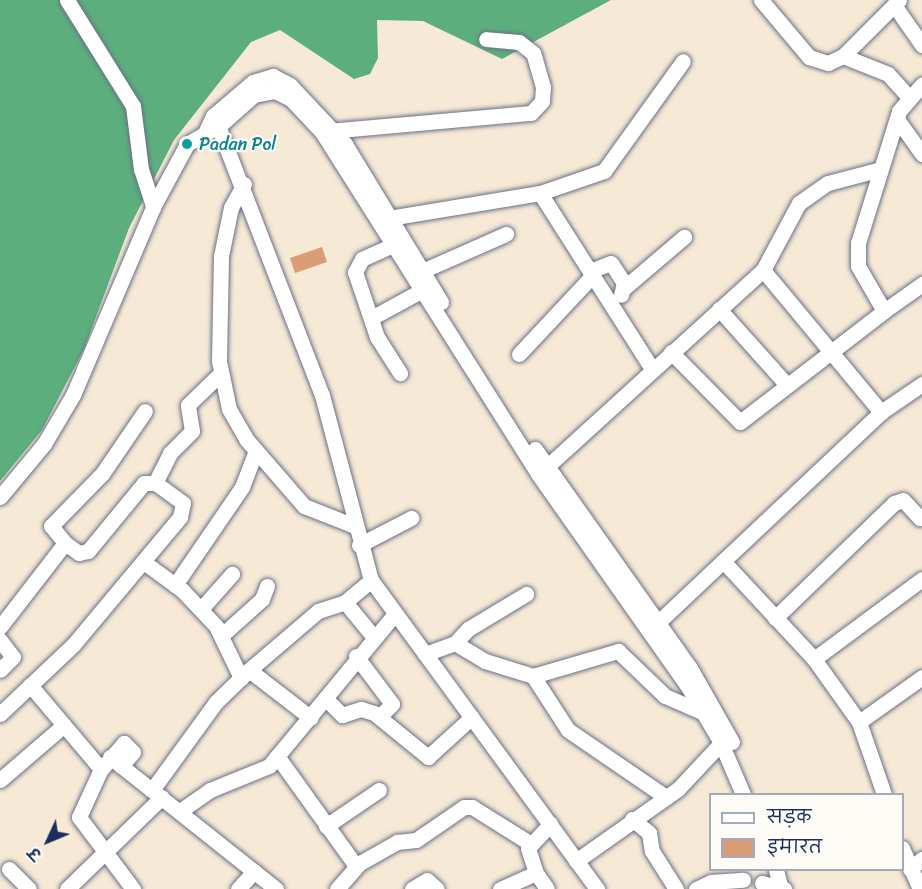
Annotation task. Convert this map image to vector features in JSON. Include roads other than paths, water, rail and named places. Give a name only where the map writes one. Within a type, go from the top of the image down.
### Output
[{"type":"street","points":[[68,0],[133,106],[141,169],[153,207]]},
{"type":"street","points":[[761,0],[809,57],[828,63],[843,56],[897,2],[922,45]]},
{"type":"street","points":[[328,131],[531,113],[542,101],[543,87],[533,53],[519,42],[486,39]]},
{"type":"street","points":[[843,56],[888,74],[909,97]]},
{"type":"street","points":[[389,218],[540,193],[604,171],[683,61]]},
{"type":"street","points":[[0,496],[44,444],[73,395],[153,207],[187,144],[205,133],[253,82],[273,76],[301,94],[389,218],[422,271],[426,289]]},
{"type":"street","points":[[884,311],[856,255],[877,170],[897,119],[909,97],[922,86]]},
{"type":"street","points":[[897,119],[922,154]]},
{"type":"street","points":[[217,120],[244,184],[330,421],[352,525],[371,580],[394,615],[472,717],[597,889]]},
{"type":"street","points":[[328,131],[393,245],[426,289],[542,471],[652,628],[722,743],[742,793]]},
{"type":"street","points":[[542,471],[763,270],[799,203],[828,183],[877,170]]},
{"type":"street","points":[[244,184],[231,207],[221,256],[220,374],[229,409],[256,451],[309,510],[352,525]]},
{"type":"street","points":[[540,193],[652,369]]},
{"type":"street","points":[[422,271],[506,234]]},
{"type":"street","points":[[610,304],[624,288],[684,237]]},
{"type":"street","points":[[393,245],[356,268],[373,316],[377,337],[400,373]]},
{"type":"street","points":[[519,354],[591,274],[611,263],[624,288]]},
{"type":"street","points":[[763,270],[881,412]]},
{"type":"street","points":[[671,352],[740,422],[828,350],[922,284]]},
{"type":"street","points":[[373,316],[426,289]]},
{"type":"street","points":[[719,309],[787,385]]},
{"type":"street","points":[[155,483],[170,453],[192,431],[188,405],[220,374]]},
{"type":"street","points":[[652,628],[881,412],[922,384]]},
{"type":"street","points":[[0,714],[30,686],[145,563],[184,506],[155,483],[144,483],[88,550],[79,553],[65,543],[51,526],[102,474],[145,411]]},
{"type":"street","points":[[176,585],[242,487],[256,451]]},
{"type":"street","points":[[775,618],[894,503],[903,500],[920,518]]},
{"type":"street","points":[[359,545],[411,518]]},
{"type":"street","points":[[0,627],[65,543]]},
{"type":"street","points":[[723,561],[814,659],[859,722],[883,793]]},
{"type":"street","points":[[145,563],[176,585],[201,609],[222,635],[245,674],[311,717]]},
{"type":"street","points":[[201,609],[232,574]]},
{"type":"street","points":[[814,659],[922,579]]},
{"type":"street","points":[[67,889],[104,854],[157,794],[216,702],[318,611],[345,602],[371,580]]},
{"type":"street","points":[[222,635],[262,599],[267,586]]},
{"type":"street","points":[[425,654],[455,643],[468,629],[526,594]]},
{"type":"street","points":[[345,602],[372,634]]},
{"type":"street","points":[[180,811],[210,790],[263,770],[326,699],[372,634],[394,615]]},
{"type":"street","points":[[652,628],[707,694],[752,793]]},
{"type":"street","points":[[0,640],[14,657],[0,670]]},
{"type":"street","points":[[455,643],[485,661],[533,676],[618,651],[665,696],[704,713]]},
{"type":"street","points":[[356,657],[392,704],[379,717]]},
{"type":"street","points":[[533,676],[568,730],[666,797]]},
{"type":"street","points":[[859,722],[922,677]]},
{"type":"street","points":[[30,686],[64,725],[111,764],[180,811],[276,889]]},
{"type":"street","points":[[326,699],[342,715],[361,709],[379,717],[428,757],[472,717]]},
{"type":"street","points":[[0,780],[64,725]]},
{"type":"street","points":[[576,861],[666,797],[722,743]]},
{"type":"street","points":[[277,756],[326,826],[347,847],[356,866]]},
{"type":"street","points":[[111,764],[78,813],[104,854],[133,889]]},
{"type":"street","points":[[326,826],[379,790]]},
{"type":"street","points":[[336,889],[356,866],[397,842],[416,840],[469,806],[531,844]]},
{"type":"street","points":[[632,819],[649,833],[654,855],[676,889]]},
{"type":"street","points":[[547,889],[527,855],[531,844],[550,824]]},
{"type":"street","points":[[904,851],[920,889]]},
{"type":"street","points":[[910,869],[922,859]]},
{"type":"street","points":[[9,868],[29,889]]},
{"type":"street","points":[[238,889],[254,871]]},
{"type":"street","points":[[776,871],[782,888]]},
{"type":"street","points":[[500,889],[536,873]]},
{"type":"street","points":[[412,889],[427,880],[437,889]]},
{"type":"street","points":[[696,889],[711,882],[744,880]]},
{"type":"street","points":[[762,881],[782,888]]},
{"type":"place","name":"Padan Pol","points":[[187,144]]}]
